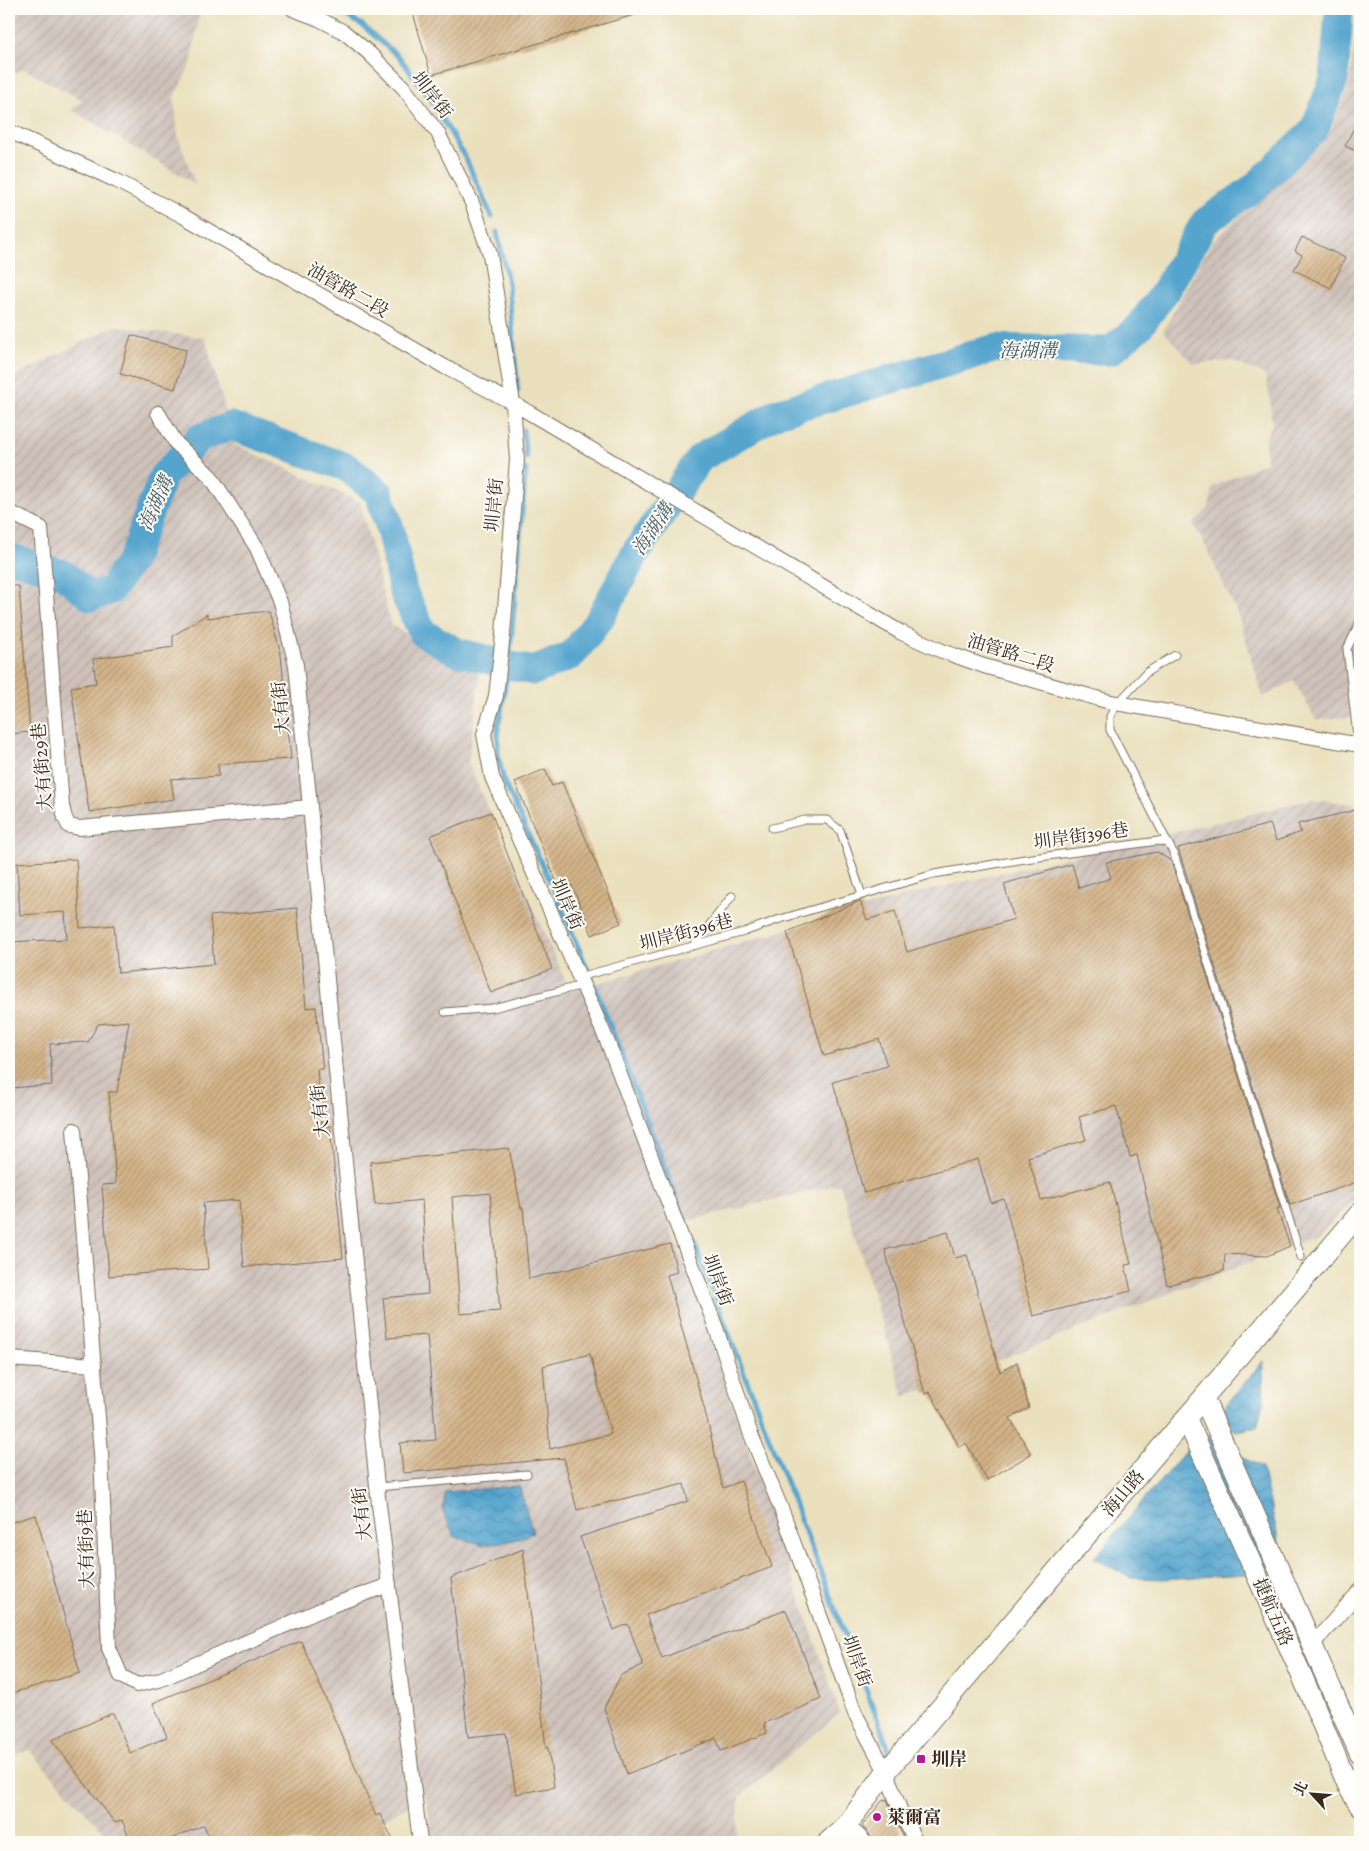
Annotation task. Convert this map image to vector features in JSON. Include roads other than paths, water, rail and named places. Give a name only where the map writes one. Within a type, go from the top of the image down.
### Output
[{"type":"street","name":"圳岸街","points":[[293,9],[319,19],[344,32],[403,86],[438,133],[472,203],[490,254],[513,403],[517,460],[496,696],[484,734],[492,777],[608,1043],[716,1328],[750,1432],[784,1516],[855,1713],[886,1772],[902,1815],[916,1842]]},
{"type":"street","name":"油管路二段","points":[[9,132],[117,180],[183,216],[445,367],[513,403],[908,636],[984,666],[1118,703],[1359,744]]},
{"type":"street","name":"大有街","points":[[158,413],[176,443],[211,477],[257,548],[280,602],[296,665],[377,1487],[420,1842]]},
{"type":"street","name":"大有街29巷","points":[[9,512],[40,528],[62,806],[69,826],[79,828],[310,807]]},
{"type":"street","name":"大有街9巷","points":[[74,1130],[101,1453],[108,1648],[121,1676],[137,1685],[159,1680],[330,1606],[389,1585]]},
{"type":"street","name":"海山路","points":[[828,1842],[845,1827],[886,1772],[1360,1213]]},
{"type":"street","points":[[9,1359],[94,1365]]},
{"type":"street","name":"捷航五路","points":[[1204,1399],[1360,1754]]},
{"type":"street","name":"捷航五路","points":[[1186,1418],[1303,1678],[1349,1788],[1360,1806]]},
{"type":"street","points":[[1312,1645],[1360,1591]]},
{"type":"street","points":[[845,1827],[861,1842]]},
{"type":"lane","points":[[1359,744],[1347,649],[1360,622]]},
{"type":"lane","points":[[1175,655],[1147,672],[1118,703],[1110,716],[1110,730],[1174,854],[1301,1257]]},
{"type":"lane","points":[[772,828],[804,820],[826,820],[840,830],[862,895]]},
{"type":"lane","name":"圳岸街396巷","points":[[445,1012],[493,1008],[581,980],[600,971],[694,946],[934,874],[1025,859],[1158,842],[1168,843]]},
{"type":"lane","points":[[694,946],[732,896]]},
{"type":"lane","points":[[377,1487],[527,1474]]},
{"type":"water","points":[[1263,1361],[1264,1400],[1257,1427],[1236,1431],[1215,1418]]},
{"type":"water","points":[[1202,1432],[1235,1454],[1262,1467],[1281,1550],[1279,1565],[1266,1573],[1163,1579],[1131,1578],[1094,1558]]},
{"type":"water","points":[[519,1486],[533,1533],[515,1540],[484,1545],[455,1537],[443,1512],[445,1492]]},
{"type":"waterway","points":[[335,9],[362,25],[400,58],[433,103],[467,161],[492,217]]},
{"type":"waterway","name":"海湖溝","points":[[9,557],[63,574],[91,597],[111,590],[132,559],[163,476],[199,438],[231,426],[346,467],[379,493],[391,532],[403,591],[423,633],[457,652],[533,671],[572,655],[599,620],[637,550],[700,458],[777,413],[996,348],[1110,351],[1139,327],[1164,293],[1205,222],[1256,186],[1314,130],[1334,80],[1339,9]]},
{"type":"waterway","points":[[497,232],[508,282],[518,391]]},
{"type":"waterway","points":[[523,430],[526,458]]},
{"type":"waterway","points":[[526,469],[509,665],[498,728],[498,755],[504,782],[554,890],[596,989],[887,1744],[890,1757]]},
{"type":"waterway","points":[[903,1799],[913,1823]]},
{"type":"place","name":"圳岸","points":[[921,1759]]},
{"type":"place","name":"萊爾富","points":[[877,1817]]}]
